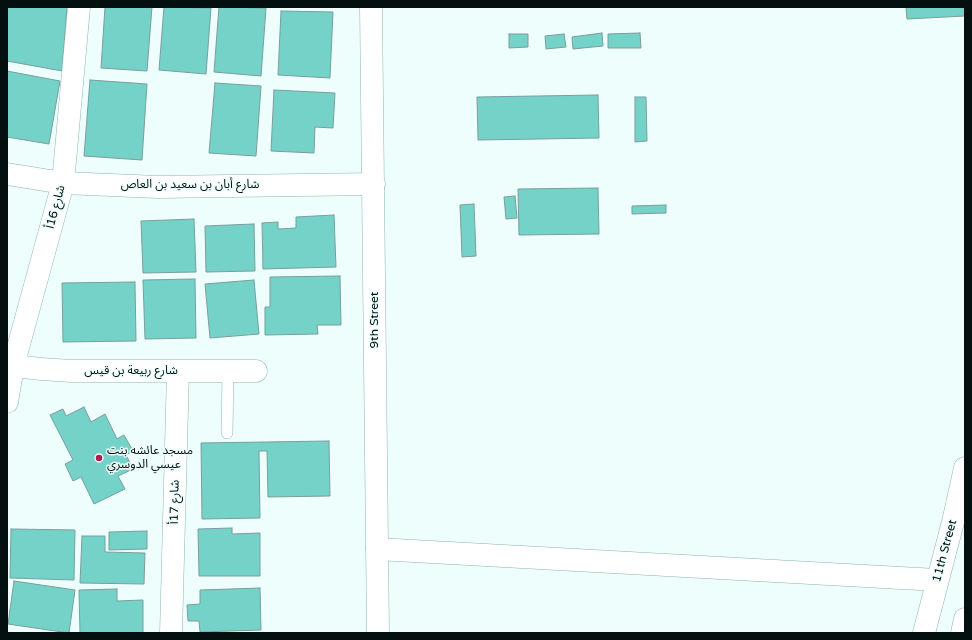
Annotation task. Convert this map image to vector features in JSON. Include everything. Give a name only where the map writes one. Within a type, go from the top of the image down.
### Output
[{"type":"street","name":"شارع 16أ","points":[[7,402],[10,365],[63,183],[79,7]]},
{"type":"street","name":"9th Street","points":[[371,7],[378,633]]},
{"type":"street","name":"شارع أبان بن سعيد بن العاص","points":[[7,174],[63,183],[158,186],[374,184]]},
{"type":"street","name":"شارع ربيعة بن قيس","points":[[10,365],[72,371],[256,371]]},
{"type":"street","name":"شارع 17أ","points":[[171,633],[178,371]]},
{"type":"street","name":"11th Street","points":[[924,633],[953,522],[965,468]]},
{"type":"street","points":[[377,549],[937,580]]},
{"type":"street","points":[[962,633],[965,619]]},
{"type":"lane","points":[[227,434],[228,371]]},
{"type":"building","points":[[7,7],[67,7],[62,71],[7,61]]},
{"type":"building","points":[[105,7],[152,7],[147,71],[101,68]]},
{"type":"building","points":[[164,7],[211,8],[206,74],[159,70]]},
{"type":"building","points":[[219,7],[266,8],[261,76],[214,72]]},
{"type":"building","points":[[906,7],[965,7],[965,16],[907,19]]},
{"type":"building","points":[[281,11],[333,12],[330,78],[278,75]]},
{"type":"building","points":[[602,33],[603,46],[573,49],[572,37]]},
{"type":"building","points":[[640,33],[641,48],[608,48],[608,34]]},
{"type":"building","points":[[509,34],[528,34],[528,47],[509,48]]},
{"type":"building","points":[[564,34],[566,47],[546,49],[545,36]]},
{"type":"building","points":[[7,71],[60,81],[49,144],[7,137]]},
{"type":"building","points":[[90,80],[147,84],[142,160],[84,156]]},
{"type":"building","points":[[215,83],[261,86],[256,156],[209,153]]},
{"type":"building","points":[[274,90],[335,93],[333,128],[315,127],[314,153],[271,151]]},
{"type":"building","points":[[598,95],[599,138],[478,140],[477,97]]},
{"type":"building","points":[[635,97],[646,97],[647,141],[635,142]]},
{"type":"building","points":[[598,188],[599,234],[519,235],[518,189]]},
{"type":"building","points":[[515,196],[517,218],[506,219],[504,197]]},
{"type":"building","points":[[474,204],[476,256],[462,257],[460,205]]},
{"type":"building","points":[[666,205],[666,213],[632,214],[632,206]]},
{"type":"building","points":[[334,215],[336,267],[263,269],[262,223],[278,222],[278,229],[296,228],[296,217]]},
{"type":"building","points":[[194,219],[196,272],[143,273],[141,221]]},
{"type":"building","points":[[254,224],[255,271],[206,272],[205,226]]},
{"type":"building","points":[[340,276],[341,325],[317,325],[318,334],[265,335],[265,307],[270,307],[270,277]]},
{"type":"building","points":[[195,279],[196,338],[145,339],[143,280]]},
{"type":"building","points":[[254,280],[259,334],[210,338],[205,284]]},
{"type":"building","points":[[135,282],[136,341],[63,342],[62,283]]},
{"type":"building","name":"مسجد عائشه بنت عيسي الدوسري","points":[[84,407],[91,422],[105,414],[117,439],[124,435],[133,451],[126,455],[133,469],[118,476],[125,489],[94,504],[81,477],[73,481],[65,464],[73,460],[50,415],[63,409],[66,416]]},
{"type":"building","points":[[329,441],[330,496],[268,497],[267,451],[259,451],[260,518],[202,519],[201,443]]},
{"type":"building","points":[[232,528],[232,534],[260,533],[260,576],[199,576],[198,529]]},
{"type":"building","points":[[11,529],[75,530],[74,580],[10,578]]},
{"type":"building","points":[[147,531],[147,549],[109,550],[109,532]]},
{"type":"building","points":[[82,536],[105,536],[105,552],[145,553],[144,584],[80,583]]},
{"type":"building","points":[[14,581],[75,590],[69,633],[8,624]]},
{"type":"building","points":[[260,588],[261,630],[200,632],[199,621],[188,621],[187,605],[200,604],[200,590]]},
{"type":"building","points":[[117,589],[117,601],[143,600],[143,633],[80,633],[79,590]]},
{"type":"place","name":"مسجد عائشه بنت عيسي الدوسري","points":[[99,458]]}]
